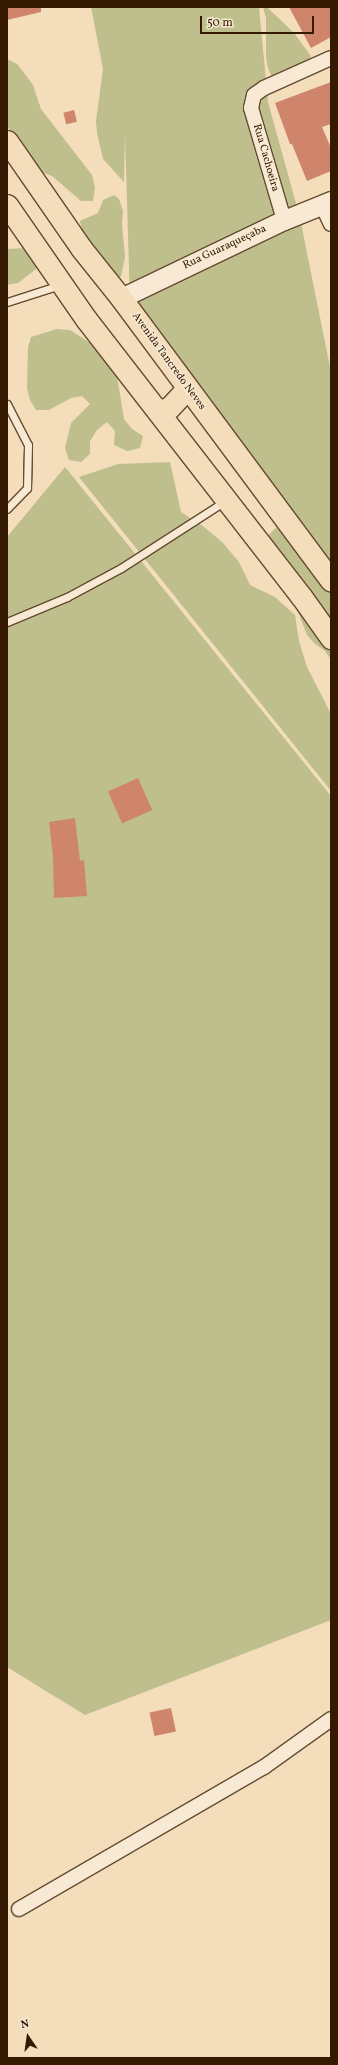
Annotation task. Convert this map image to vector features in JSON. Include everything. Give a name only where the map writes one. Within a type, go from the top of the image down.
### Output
[{"type":"main road","name":"Avenida Tancredo Neves","points":[[7,141],[81,248],[121,298],[187,389],[331,581]]},
{"type":"main road","points":[[7,162],[36,201],[81,248]]},
{"type":"main road","name":"Rua Guaraqueçaba","points":[[121,298],[284,220],[327,203]]},
{"type":"main road","points":[[7,205],[62,284],[301,596],[331,638]]},
{"type":"main road","points":[[158,411],[169,408],[180,399],[187,389]]},
{"type":"street","name":"Rua Cachoeira","points":[[284,220],[251,108],[254,95],[264,88],[331,58]]},
{"type":"street","points":[[327,203],[331,224]]},
{"type":"street","points":[[19,1908],[264,1767],[331,1719]]},
{"type":"lane","points":[[7,302],[62,284]]},
{"type":"lane","points":[[7,404],[28,445],[27,488],[7,509]]},
{"type":"lane","points":[[7,622],[67,597],[121,568],[227,500]]},
{"type":"green space","points":[[91,7],[259,7],[268,102],[300,218],[331,372],[331,570],[130,302],[125,134],[124,182],[103,159],[97,133],[96,121],[103,69]]},
{"type":"green space","points":[[263,7],[268,8],[294,33],[311,56],[304,67],[277,79],[271,75],[268,68],[266,57],[266,18]]},
{"type":"green space","points":[[7,59],[17,64],[25,74],[33,85],[41,109],[92,175],[95,188],[93,201],[81,201],[52,176],[41,172],[30,162],[27,150],[20,139],[7,127]]},
{"type":"green space","points":[[114,195],[119,199],[123,211],[122,224],[125,257],[121,276],[116,280],[83,233],[80,221],[98,213],[103,200]]},
{"type":"green space","points":[[26,248],[40,266],[18,283],[7,285],[7,249]]},
{"type":"green space","points":[[57,329],[70,330],[100,349],[114,370],[118,382],[124,419],[132,429],[143,436],[140,448],[127,451],[114,445],[115,431],[107,422],[97,430],[90,441],[90,454],[81,462],[69,460],[65,448],[71,423],[90,404],[82,396],[71,398],[49,410],[36,410],[30,400],[27,388],[28,348],[31,337]]},
{"type":"green space","points":[[170,462],[181,512],[203,526],[223,543],[239,562],[250,585],[275,597],[295,615],[299,641],[307,667],[331,714],[331,791],[79,477],[118,464]]},
{"type":"green space","points":[[65,467],[331,796],[331,1620],[85,1715],[7,1667],[7,537]]},
{"type":"green space","points":[[278,526],[331,591],[331,660],[325,651],[315,644],[307,635],[298,612],[260,543]]},
{"type":"building","points":[[7,7],[41,7],[41,12],[7,20]]},
{"type":"building","points":[[289,7],[331,7],[331,37],[311,48]]},
{"type":"building","points":[[331,82],[331,124],[322,127],[331,148],[331,171],[307,181],[292,144],[290,144],[275,103]]},
{"type":"building","points":[[74,110],[77,122],[66,124],[63,113]]},
{"type":"building","points":[[138,778],[152,810],[122,823],[108,791]]},
{"type":"building","points":[[75,818],[80,861],[84,860],[87,896],[54,898],[53,857],[49,822]]},
{"type":"building","points":[[171,1708],[176,1731],[154,1736],[149,1713]]}]
